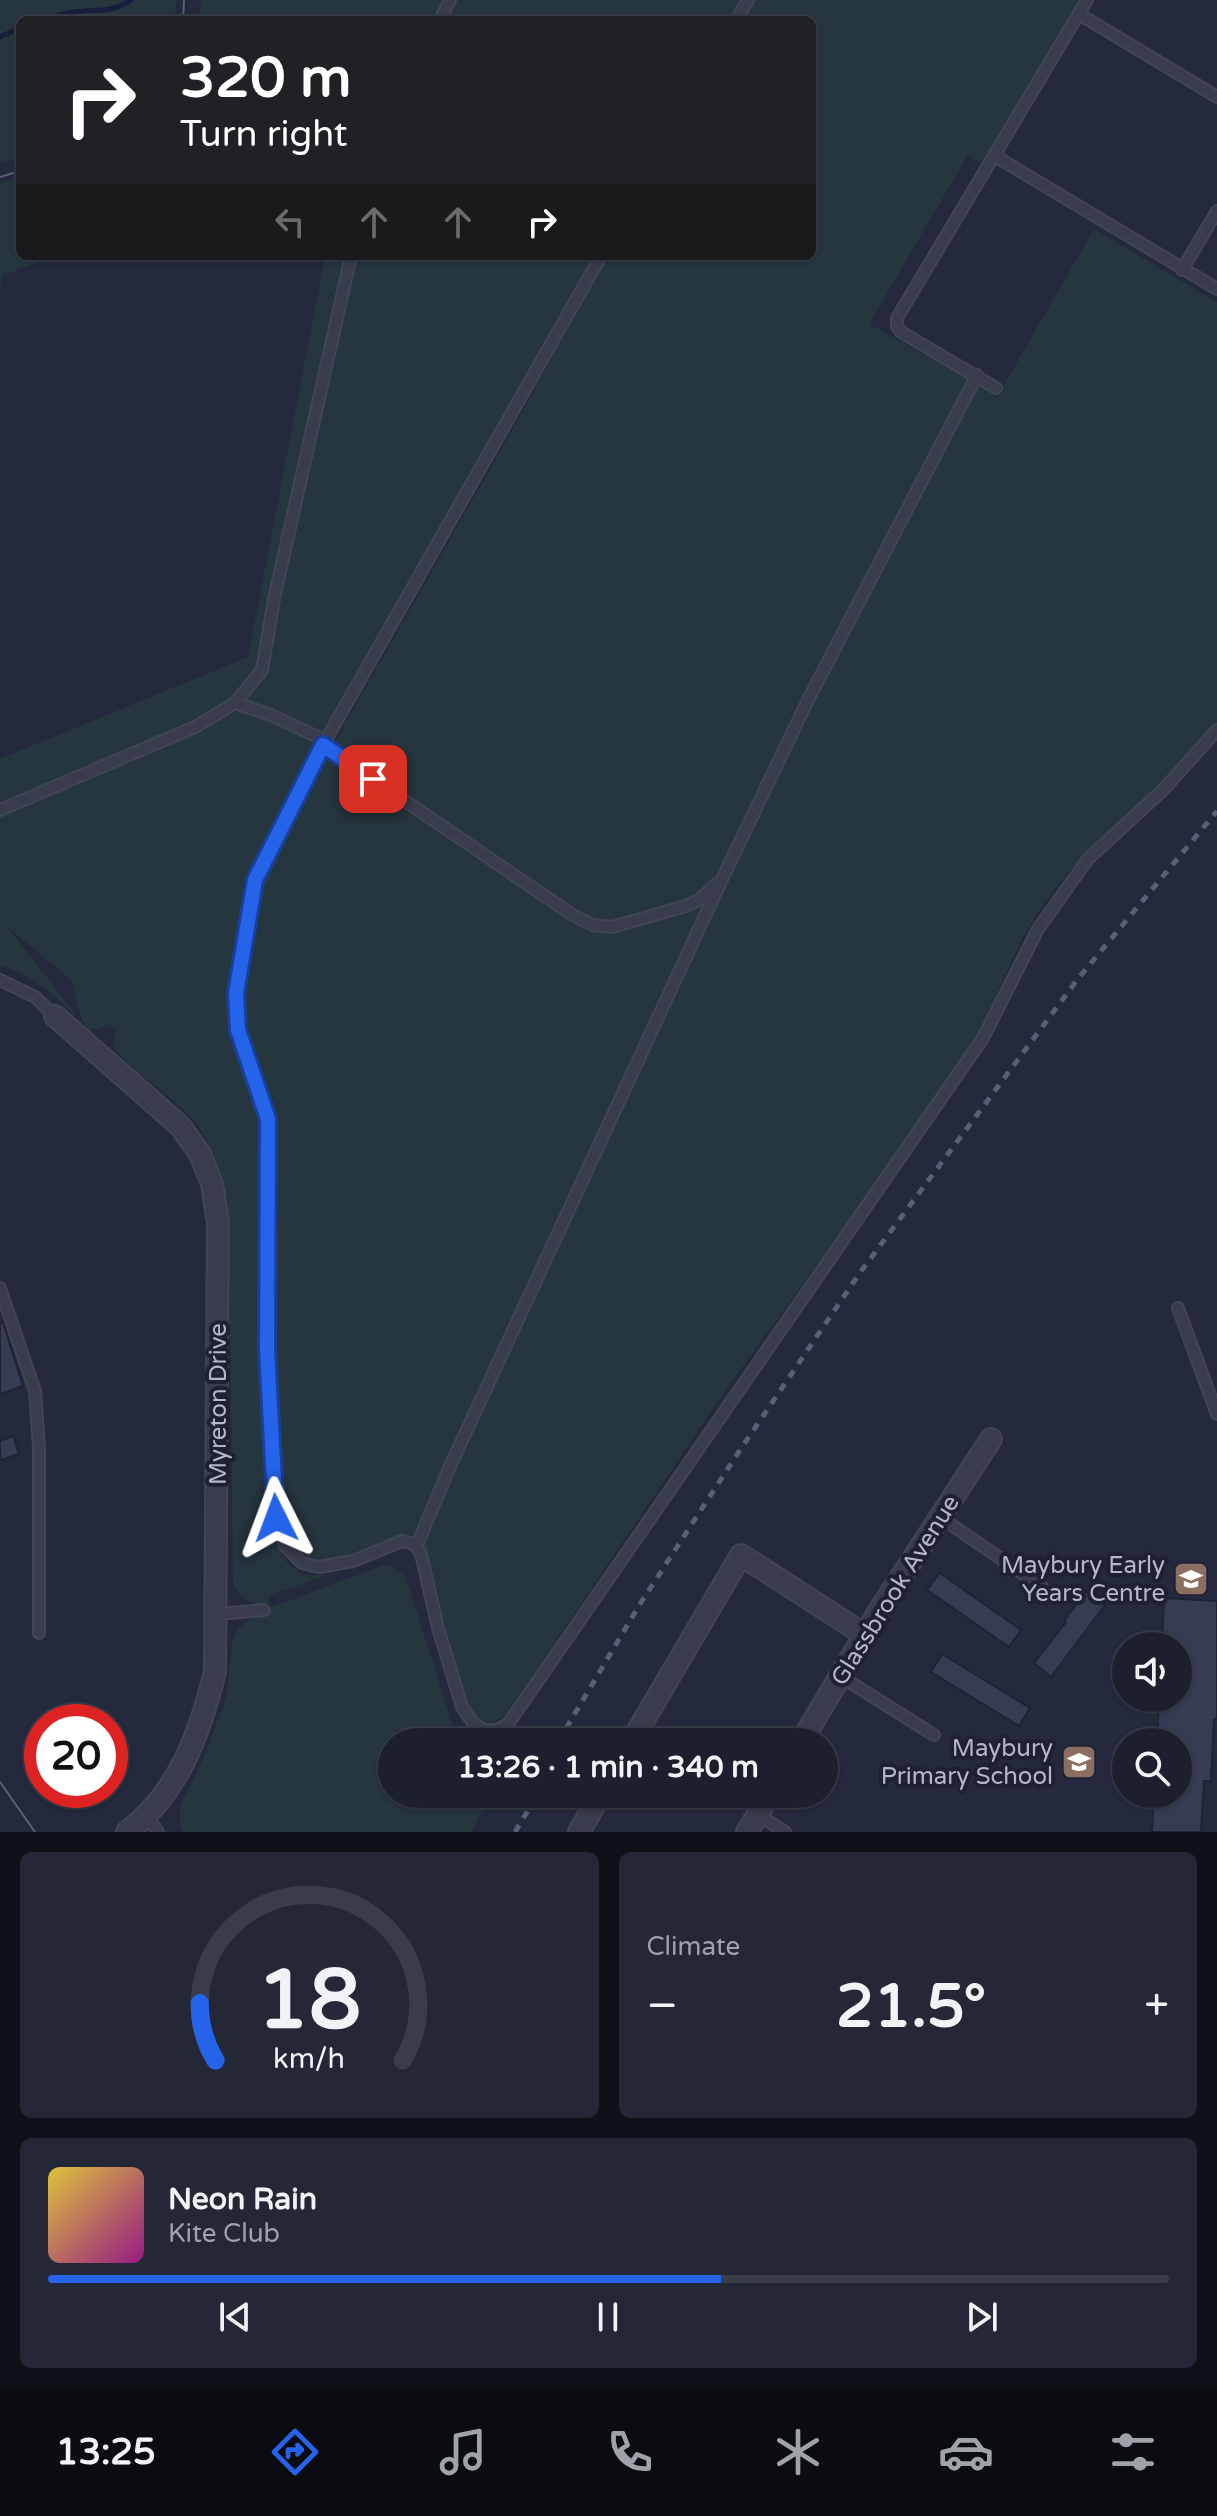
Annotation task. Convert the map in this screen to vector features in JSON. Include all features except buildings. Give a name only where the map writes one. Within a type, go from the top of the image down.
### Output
[{"type":"street","name":"Myreton Drive","points":[[55,1016],[180,1126],[200,1154],[212,1184],[218,1223],[215,1672],[195,1740],[152,1824],[127,1832]]},
{"type":"street","name":"Glassbrook Avenue","points":[[809,1728],[991,1439]]},
{"type":"street","points":[[639,1728],[741,1555],[865,1635]]},
{"type":"street","points":[[579,1832],[593,1808]]},
{"type":"lane","points":[[996,388],[901,332],[897,318],[1087,0]]},
{"type":"lane","points":[[1079,14],[1217,97]]},
{"type":"lane","points":[[995,156],[1217,289]]},
{"type":"lane","points":[[1182,270],[1217,211]]},
{"type":"lane","points":[[0,810],[195,727],[235,703],[262,670],[274,599],[350,260]]},
{"type":"lane","points":[[599,260],[322,742],[255,880],[236,993],[238,1030],[268,1119],[267,1350],[276,1518],[285,1546],[302,1563],[319,1567],[353,1561],[402,1541],[414,1544],[421,1554],[438,1628],[462,1707],[473,1723],[485,1730],[497,1730],[508,1724],[983,1038],[1038,929],[1088,859],[1164,789],[1217,730]]},
{"type":"lane","points":[[416,1547],[452,1462],[724,875],[808,700],[977,375]]},
{"type":"lane","points":[[235,703],[271,715],[322,742],[574,916],[593,925],[612,927],[686,906],[710,891],[724,875]]},
{"type":"lane","points":[[0,980],[35,997],[55,1016]]},
{"type":"lane","points":[[0,1288],[35,1391],[39,1448],[39,1633]]},
{"type":"lane","points":[[1178,1308],[1217,1414]]},
{"type":"lane","points":[[940,1517],[1042,1587]]},
{"type":"lane","points":[[217,1614],[264,1610]]},
{"type":"lane","points":[[840,1676],[934,1735]]},
{"type":"lane","points":[[752,1823],[785,1832]]},
{"type":"shaded area","points":[[0,0],[176,0],[175,16],[16,16],[16,158],[0,163]]},
{"type":"shaded area","points":[[201,0],[740,0],[730,16],[199,16]]},
{"type":"shaded area","points":[[753,0],[1083,0],[985,166],[968,155],[869,324],[998,395],[1094,229],[1217,302],[1217,724],[1197,750],[1068,872],[1040,909],[1022,938],[970,1054],[727,1388],[505,1716],[489,1722],[467,1707],[422,1540],[398,1539],[317,1563],[293,1547],[280,1525],[270,1366],[272,1121],[241,1024],[240,990],[251,917],[262,879],[289,822],[606,260],[816,260],[816,16],[744,16]]},
{"type":"shaded area","points":[[16,178],[16,260],[44,260],[3,275],[0,289],[0,183]]},
{"type":"shaded area","points":[[324,260],[594,260],[244,880],[228,983],[229,1019],[261,1116],[263,1135],[263,1364],[269,1525],[283,1557],[297,1571],[317,1576],[331,1574],[270,1595],[269,1603],[243,1598],[233,1584],[229,1231],[216,1161],[190,1116],[115,1050],[113,1041],[116,1031],[109,1023],[100,1029],[89,1029],[38,983],[0,966],[0,759],[248,657]],"holes":[[[10,929],[72,981],[82,1022],[10,930]]]},
{"type":"shaded area","points":[[387,1564],[405,1575],[454,1728],[378,1728],[378,1808],[484,1808],[471,1832],[183,1832],[180,1827],[180,1806],[204,1757],[226,1698],[233,1639],[239,1628],[264,1610]]},
{"type":"waterway","points":[[58,16],[111,9],[131,0]]},
{"type":"waterway","points":[[0,37],[16,30]]},
{"type":"tram line","points":[[183,16],[184,0]]},
{"type":"tram line","points":[[0,177],[16,172]]},
{"type":"tram line","points":[[0,1782],[35,1832]]},
{"type":"railway","points":[[566,1728],[640,1604],[859,1274],[1077,980],[1217,811]]},
{"type":"railway","points":[[515,1832],[530,1808]]},
{"type":"place","name":"Maybury Early Years Centre","points":[[1191,1579]]},
{"type":"place","name":"Maybury Primary School","points":[[1079,1762]]},
{"type":"route","points":[[276,1518],[267,1350],[268,1119],[238,1030],[236,993],[255,880],[323,745],[373,779]]}]
